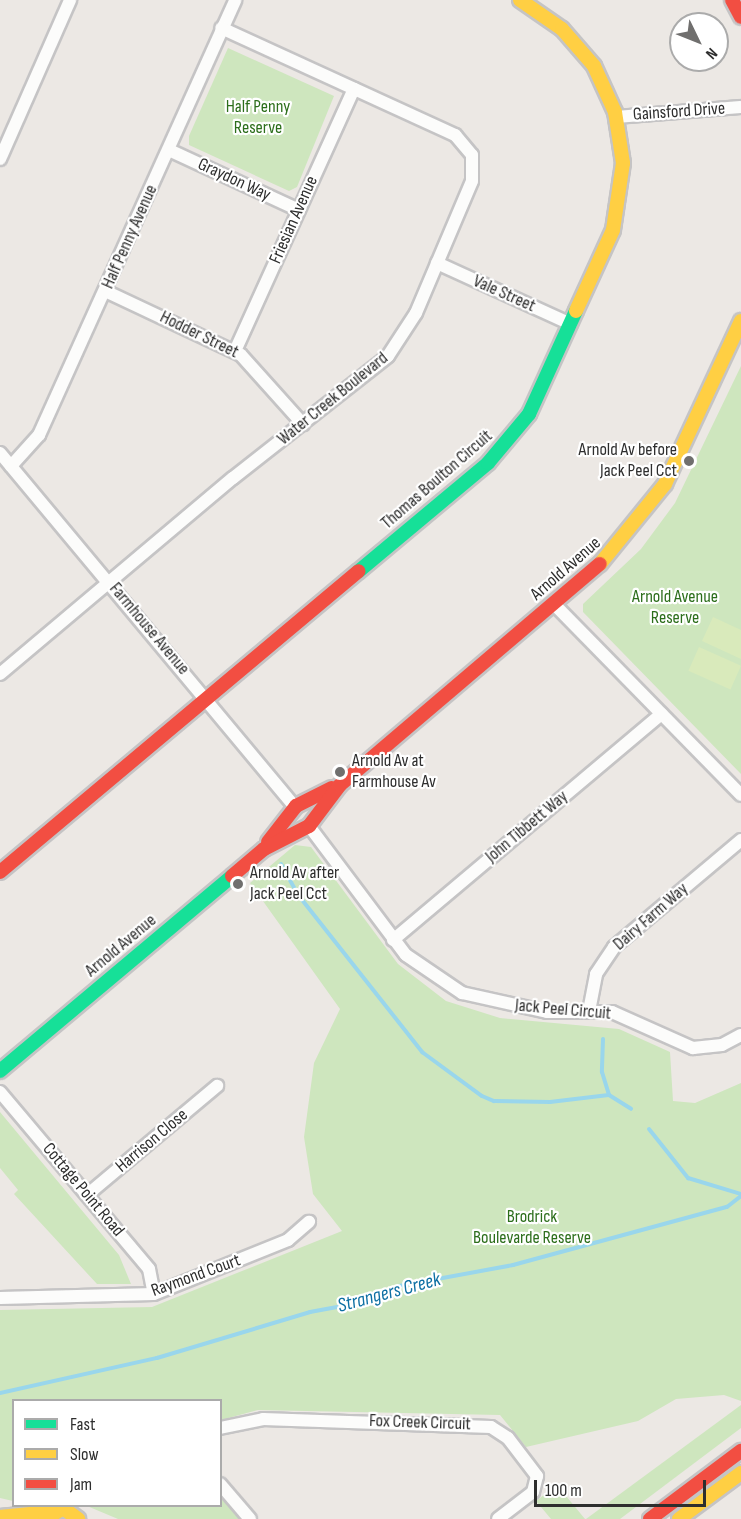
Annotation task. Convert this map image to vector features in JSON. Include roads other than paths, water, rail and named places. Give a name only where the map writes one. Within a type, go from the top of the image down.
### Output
[{"type":"street","points":[[0,159],[70,0]]},
{"type":"street","name":"Half Penny Avenue","points":[[11,466],[39,435],[235,0]]},
{"type":"street","name":"Thomas Boulton Circuit","points":[[0,872],[500,452],[529,414],[618,214],[623,163],[616,117],[584,53],[556,23],[520,0]]},
{"type":"street","points":[[732,0],[741,18]]},
{"type":"street","name":"Water Creek Boulevard","points":[[0,674],[303,424],[370,373],[396,347],[437,263],[474,175],[470,149],[455,135],[221,28]]},
{"type":"street","name":"Friesian Avenue","points":[[235,351],[354,89]]},
{"type":"street","name":"Gainsford Drive","points":[[616,117],[741,107]]},
{"type":"street","name":"Graydon Way","points":[[169,150],[299,210]]},
{"type":"street","name":"Vale Street","points":[[437,263],[571,324]]},
{"type":"street","name":"Hodder Street","points":[[105,291],[235,351],[254,366],[303,424]]},
{"type":"street","name":"Arnold Avenue","points":[[0,1071],[264,849],[309,824],[340,785],[608,557],[652,505],[741,321]]},
{"type":"street","name":"Farmhouse Avenue","points":[[0,453],[296,808]]},
{"type":"street","points":[[555,604],[741,795]]},
{"type":"street","name":"John Tibbett Way","points":[[393,940],[662,714]]},
{"type":"street","name":"Arnold Avenue","points":[[264,849],[296,808],[340,785]]},
{"type":"street","points":[[296,808],[310,808],[309,824],[294,825],[296,808]]},
{"type":"street","name":"Jack Peel Circuit","points":[[309,824],[393,940],[432,977],[475,998],[547,1012],[589,1011],[618,1014],[693,1048],[722,1045],[741,1035]]},
{"type":"street","name":"Dairy Farm Way","points":[[589,1011],[596,974],[614,947],[741,840]]},
{"type":"street","name":"Harrison Close","points":[[87,1195],[217,1086]]},
{"type":"street","name":"Cottage Point Road","points":[[0,1092],[149,1269],[154,1294]]},
{"type":"street","name":"Raymond Court","points":[[0,1298],[154,1294],[281,1243],[309,1222]]},
{"type":"street","name":"Fox Creek Circuit","points":[[222,1428],[263,1419],[491,1427],[508,1438],[537,1476],[533,1491],[498,1519]]},
{"type":"street","points":[[650,1519],[741,1451]]},
{"type":"street","points":[[679,1519],[741,1473]]},
{"type":"street","points":[[222,1486],[250,1519]]},
{"type":"street","points":[[2,1518],[47,1516],[63,1508],[78,1519]]},
{"type":"waterway","points":[[281,864],[299,896],[422,1052],[482,1096],[494,1101],[550,1102],[609,1095],[631,1109]]},
{"type":"waterway","points":[[603,1039],[602,1072],[609,1095]]},
{"type":"waterway","points":[[649,1129],[688,1178],[741,1194]]},
{"type":"waterway","name":"Strangers Creek","points":[[0,1393],[157,1358],[310,1312],[375,1300],[399,1286],[513,1265],[727,1207],[741,1196]]},
{"type":"place","name":"Arnold Av before Jack Peel Cct","points":[[689,461]]},
{"type":"place","name":"Arnold Av at Farmhouse Av","points":[[340,772]]},
{"type":"place","name":"Arnold Av after Jack Peel Cct","points":[[238,884]]},
{"type":"park label","name":"Half Penny Reserve","points":[[258,118]]},
{"type":"park label","name":"Arnold Avenue Reserve","points":[[675,608]]},
{"type":"park label","name":"Brodrick Boulevarde Reserve","points":[[532,1228]]}]
